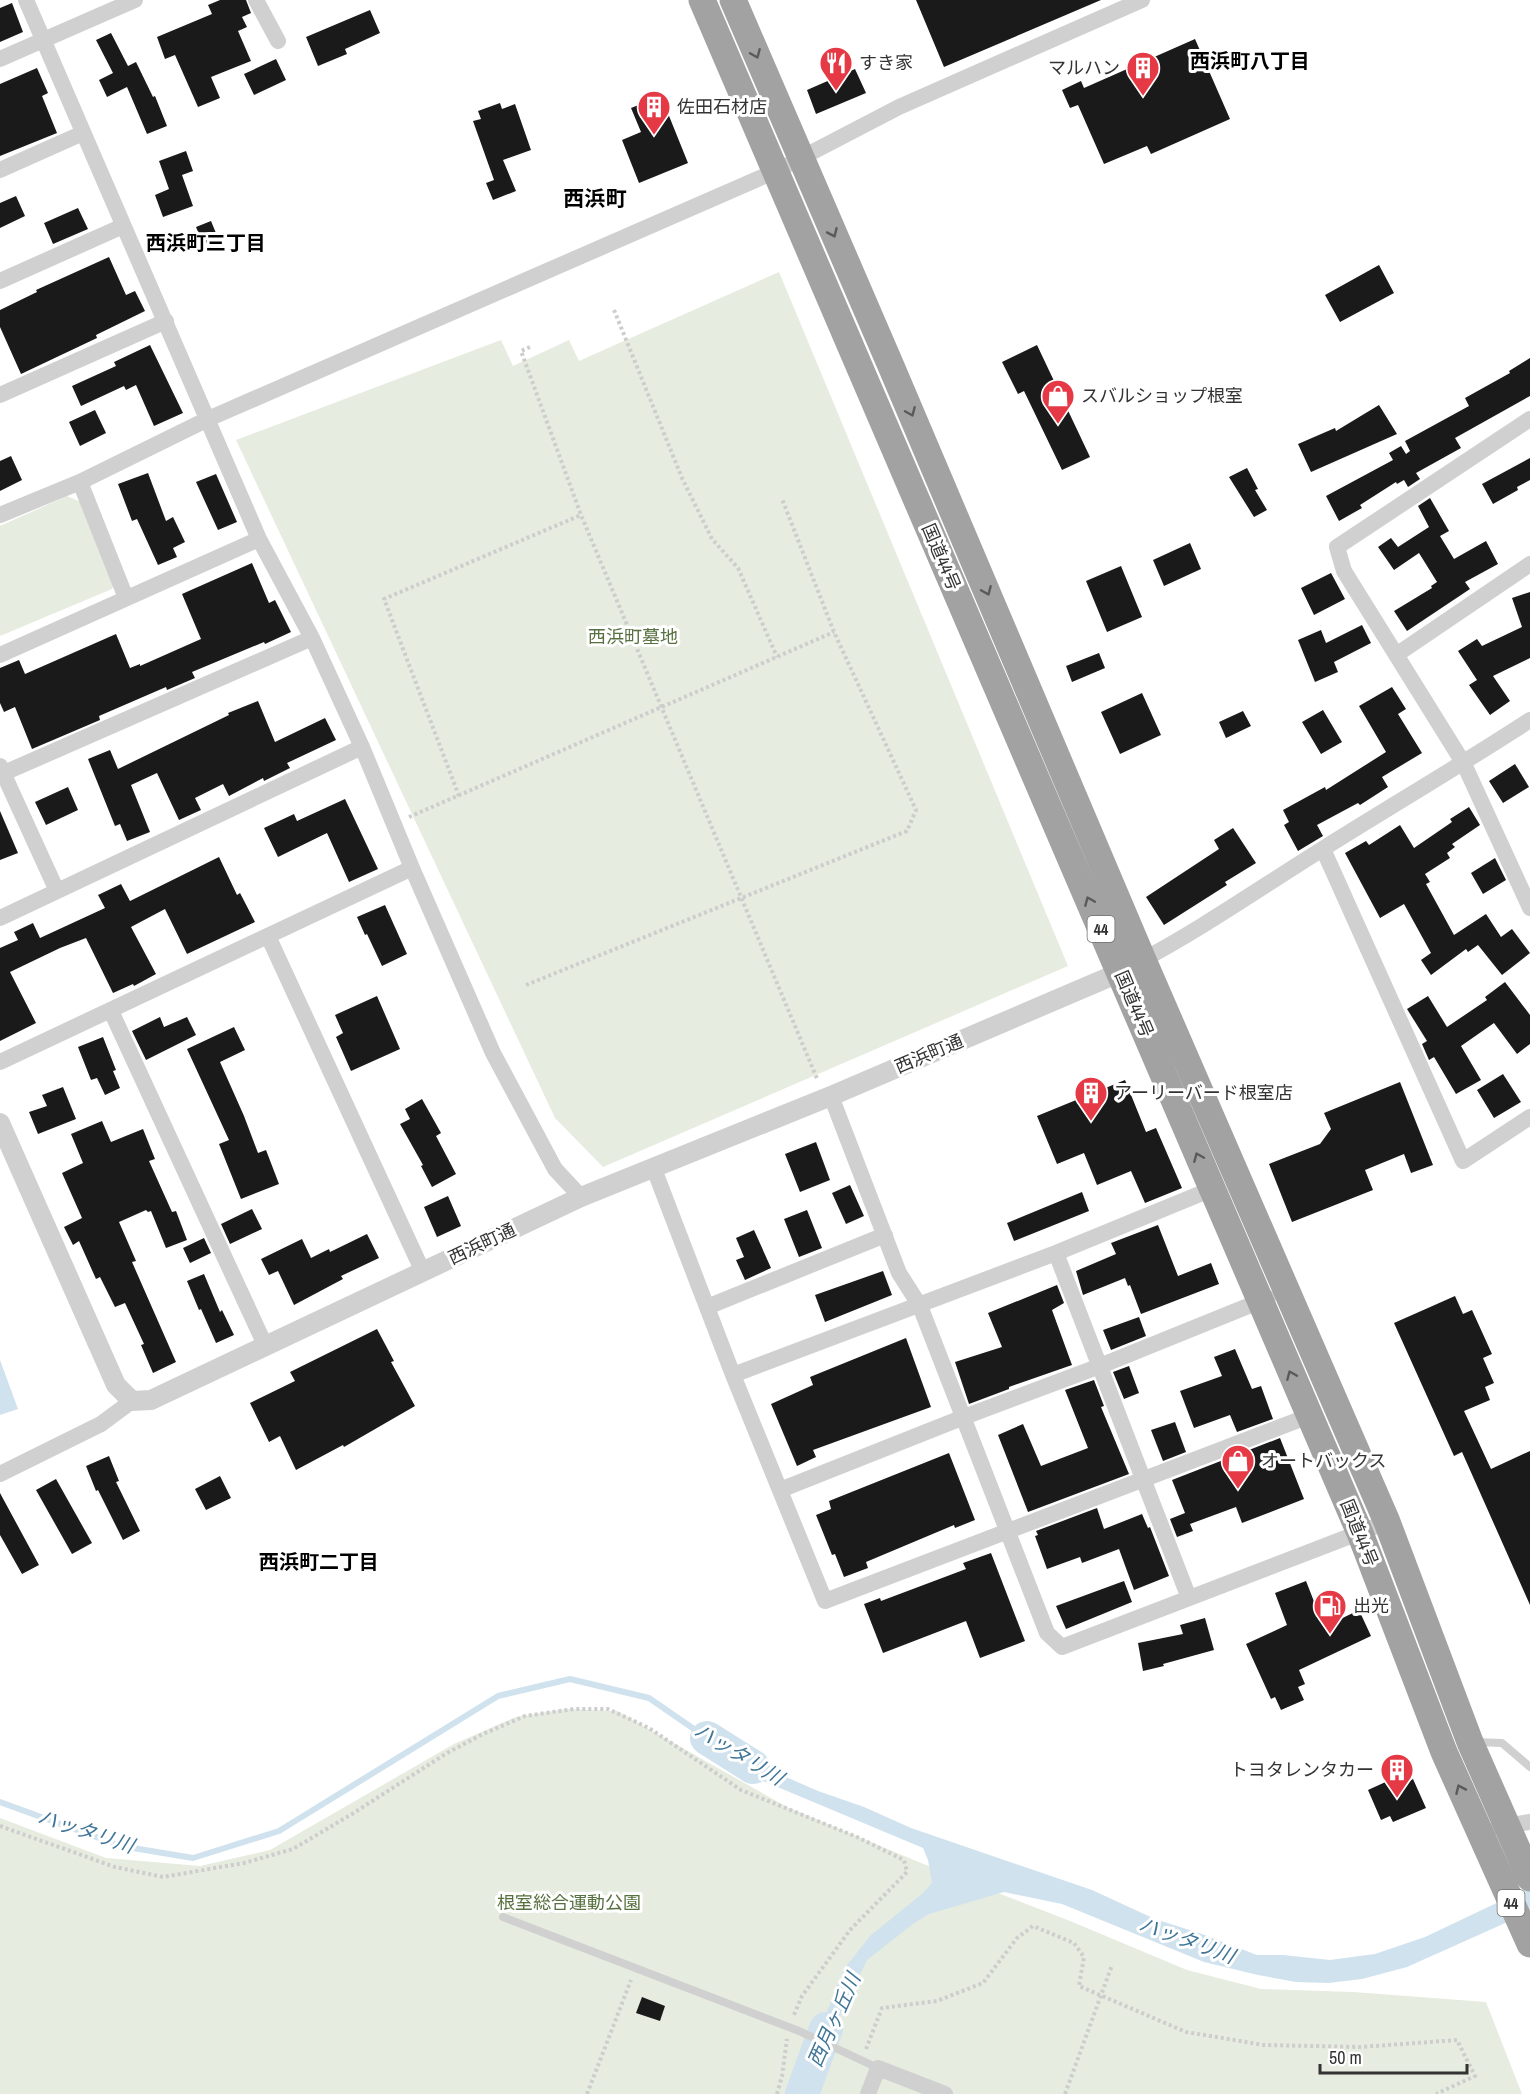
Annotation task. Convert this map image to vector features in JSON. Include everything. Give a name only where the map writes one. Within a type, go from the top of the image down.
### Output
[{"type":"highway","name":"国道44号","points":[[702,0],[776,171],[1132,966],[1287,1291],[1387,1522],[1457,1747],[1479,1830],[1530,1944]]},
{"type":"highway","name":"国道44号","points":[[733,0],[1130,925],[1132,966],[1212,1189],[1360,1533],[1457,1747],[1519,1824],[1518,1851],[1530,1878]]},
{"type":"street","points":[[26,0],[259,539],[312,638],[362,747],[493,1053],[555,1169],[580,1197]]},
{"type":"street","points":[[0,59],[135,0]]},
{"type":"street","points":[[256,0],[278,41]]},
{"type":"street","points":[[0,515],[80,482],[208,419],[776,171],[899,108],[1142,0]]},
{"type":"street","points":[[0,170],[83,133]]},
{"type":"street","points":[[0,281],[123,226]]},
{"type":"street","points":[[0,395],[166,321]]},
{"type":"street","points":[[1530,418],[1337,547],[1344,571],[1464,764],[1530,908]]},
{"type":"street","points":[[80,482],[126,598]]},
{"type":"street","points":[[0,654],[259,539]]},
{"type":"street","points":[[1396,655],[1530,564]]},
{"type":"street","points":[[57,891],[2,769],[312,638]]},
{"type":"street","points":[[1132,966],[1166,948],[1464,764],[1530,720]]},
{"type":"street","points":[[0,918],[362,747]]},
{"type":"street","points":[[1323,849],[1463,1161],[1530,1117]]},
{"type":"street","points":[[0,1062],[412,868]]},
{"type":"street","points":[[268,936],[423,1272]]},
{"type":"street","name":"西浜町通","points":[[132,1401],[151,1400],[580,1197],[829,1097],[1132,966]]},
{"type":"street","points":[[111,1011],[265,1345]]},
{"type":"street","points":[[829,1097],[899,1273],[920,1306],[1047,1633],[1062,1647],[1387,1522]]},
{"type":"street","points":[[0,1123],[116,1385],[132,1401],[101,1424],[0,1474]]},
{"type":"street","points":[[654,1169],[733,1376],[825,1601],[1309,1416]]},
{"type":"street","points":[[733,1376],[1056,1253],[1212,1189]]},
{"type":"street","points":[[707,1307],[885,1235]]},
{"type":"street","points":[[1056,1253],[1189,1598]]},
{"type":"street","points":[[780,1490],[1287,1291]]},
{"type":"street","points":[[1479,1830],[1519,1824]]},
{"type":"street","points":[[868,2094],[878,2068],[945,2094]]},
{"type":"lane","points":[[1457,1747],[1502,1743],[1530,1767]]},
{"type":"lane","points":[[503,1917],[799,2031],[878,2068]]},
{"type":"path","points":[[614,310],[682,478],[712,540],[738,568],[777,657]]},
{"type":"path","points":[[530,347],[521,351],[581,514],[741,898],[829,1097]]},
{"type":"path","points":[[526,985],[907,831],[916,810],[834,632],[782,499]]},
{"type":"path","points":[[459,796],[384,599],[581,514]]},
{"type":"path","points":[[394,824],[834,632]]},
{"type":"path","points":[[0,1826],[115,1867],[163,1877],[244,1863],[293,1849],[447,1753],[525,1716],[574,1709],[608,1710],[650,1728],[741,1790],[857,1836],[904,1860],[907,1872],[850,1930],[802,1996],[789,2027],[777,2094]]},
{"type":"path","points":[[858,2058],[882,2008],[937,2001],[983,1983],[1017,1938],[1033,1926],[1074,1943],[1084,1957],[1079,1986],[1186,2032],[1264,2045],[1361,2047],[1457,2040],[1475,2076],[1436,2094]]},
{"type":"path","points":[[1065,2094],[1112,1965]]},
{"type":"path","points":[[587,2094],[636,1968]]},
{"type":"green space","name":"西浜町墓地","points":[[779,272],[1068,966],[603,1167],[555,1118],[236,440],[501,340],[513,366],[569,340],[579,361]]},
{"type":"green space","points":[[67,496],[83,503],[116,579],[112,589],[0,636],[0,526]]},
{"type":"green space","name":"根室総合運動公園","points":[[566,1709],[617,1711],[787,1807],[1187,1970],[1261,1989],[1353,1992],[1486,2002],[1522,2094],[0,2094],[0,1818],[106,1858],[200,1866],[270,1850],[454,1744],[516,1717]]},
{"type":"water","points":[[0,1360],[18,1409],[0,1415]]},
{"type":"water","points":[[718,1738],[763,1767],[818,1791],[864,1807],[911,1828],[1092,1890],[1155,1919],[1257,1955],[1330,1960],[1375,1954],[1425,1937],[1530,1887],[1530,1912],[1407,1967],[1362,1979],[1328,1983],[1296,1982],[1204,1962],[1062,1904],[1004,1892],[929,1914],[867,1960],[810,2084],[810,2055],[844,1969],[870,1936],[932,1883],[928,1860],[923,1848],[761,1780],[711,1745]]},
{"type":"building","points":[[220,0],[246,0],[251,13],[242,17],[247,27],[238,31],[251,61],[211,77],[220,98],[198,107],[175,55],[165,59],[157,37],[212,14],[208,5]]},
{"type":"building","points":[[916,0],[1101,0],[944,67]]},
{"type":"building","points":[[12,3],[23,32],[0,42],[0,8]]},
{"type":"building","points":[[370,10],[380,33],[345,49],[347,54],[318,66],[306,37]]},
{"type":"building","points":[[111,33],[128,66],[136,62],[153,97],[155,96],[167,126],[147,134],[127,87],[107,97],[99,80],[113,73],[96,40]]},
{"type":"building","name":"マルハン","points":[[1195,39],[1230,119],[1151,154],[1147,146],[1104,164],[1078,105],[1070,108],[1062,90],[1081,81],[1084,88]]},
{"type":"building","points":[[276,59],[286,80],[254,95],[244,74]]},
{"type":"building","points":[[37,68],[48,93],[42,96],[57,133],[0,156],[0,84]]},
{"type":"building","name":"すき家","points":[[855,69],[866,93],[816,114],[807,90]]},
{"type":"building","name":"佐田石材店","points":[[661,96],[688,163],[639,183],[622,140],[641,132],[631,108]]},
{"type":"building","points":[[500,103],[502,109],[515,104],[531,150],[503,160],[516,191],[493,200],[486,183],[494,180],[473,121],[481,119],[478,111]]},
{"type":"building","points":[[186,151],[193,171],[182,175],[193,206],[163,217],[155,195],[169,189],[159,161]]},
{"type":"building","points":[[16,196],[25,216],[0,228],[0,203]]},
{"type":"building","points":[[78,208],[88,229],[53,244],[44,223]]},
{"type":"building","points":[[211,221],[218,238],[203,244],[196,227]]},
{"type":"building","points":[[109,257],[126,295],[135,291],[145,311],[96,335],[97,338],[21,374],[0,327],[0,310],[37,292],[36,290]]},
{"type":"building","points":[[1379,265],[1394,293],[1340,322],[1325,295]]},
{"type":"building","points":[[150,345],[183,413],[154,426],[136,385],[126,390],[124,386],[81,406],[72,386],[116,366],[114,362]]},
{"type":"building","name":"スバルショップ根室","points":[[1037,345],[1090,457],[1062,470],[1024,391],[1018,394],[1002,362]]},
{"type":"building","points":[[1530,358],[1530,396],[1455,438],[1461,448],[1416,473],[1420,479],[1408,487],[1404,480],[1397,484],[1396,482],[1360,505],[1362,508],[1339,521],[1326,496],[1393,460],[1389,453],[1401,446],[1406,454],[1410,451],[1405,441],[1469,406],[1465,398],[1510,373],[1509,371]]},
{"type":"building","points":[[1379,405],[1397,434],[1311,472],[1298,444],[1335,428],[1336,431]]},
{"type":"building","points":[[95,410],[106,433],[80,446],[69,422]]},
{"type":"building","points":[[11,456],[22,480],[0,491],[0,461]]},
{"type":"building","points":[[1530,458],[1530,480],[1517,487],[1518,490],[1493,504],[1482,484]]},
{"type":"building","points":[[1247,468],[1258,489],[1255,490],[1267,510],[1254,517],[1229,477]]},
{"type":"building","points":[[148,473],[166,521],[173,517],[185,542],[173,548],[177,557],[158,565],[137,519],[132,521],[118,484]]},
{"type":"building","points":[[216,474],[237,522],[218,530],[196,482]]},
{"type":"building","points":[[1430,498],[1449,531],[1440,536],[1454,559],[1486,541],[1498,564],[1465,582],[1470,589],[1407,631],[1394,611],[1432,588],[1431,586],[1437,582],[1419,553],[1394,570],[1378,547],[1391,538],[1398,547],[1429,527],[1418,506]]},
{"type":"building","points":[[1190,543],[1201,569],[1164,586],[1153,560]]},
{"type":"building","points":[[252,563],[269,603],[275,600],[291,632],[192,672],[195,678],[167,690],[166,687],[99,716],[100,720],[32,749],[15,707],[4,712],[0,703],[0,668],[19,660],[25,674],[116,634],[130,668],[140,664],[140,666],[201,639],[182,594]]},
{"type":"building","points":[[1121,566],[1142,617],[1107,632],[1086,581]]},
{"type":"building","points":[[1331,573],[1345,599],[1314,615],[1301,588]]},
{"type":"building","points":[[1530,592],[1530,658],[1493,676],[1510,701],[1490,715],[1469,685],[1477,680],[1458,651],[1477,639],[1482,646],[1522,627],[1512,598]]},
{"type":"building","points":[[1362,625],[1371,643],[1334,662],[1338,672],[1315,682],[1298,640],[1321,630],[1326,643]]},
{"type":"building","points":[[1099,653],[1105,668],[1072,682],[1066,666]]},
{"type":"building","points":[[1392,687],[1406,709],[1398,714],[1422,753],[1382,777],[1388,787],[1360,805],[1358,803],[1317,825],[1323,836],[1298,851],[1284,825],[1289,822],[1283,810],[1325,787],[1326,790],[1386,752],[1359,706]]},
{"type":"building","points":[[1142,693],[1161,735],[1120,754],[1101,712]]},
{"type":"building","points":[[258,701],[275,742],[325,718],[336,740],[287,763],[290,768],[264,781],[263,778],[229,796],[223,784],[195,798],[201,810],[179,820],[157,773],[131,785],[150,832],[127,841],[120,824],[115,826],[88,759],[110,750],[118,769],[229,715],[228,713]]},
{"type":"building","points":[[1323,710],[1342,742],[1321,754],[1302,722]]},
{"type":"building","points":[[1243,711],[1251,726],[1226,738],[1219,722]]},
{"type":"building","points":[[1515,764],[1529,787],[1503,803],[1489,781]]},
{"type":"building","points":[[68,787],[78,810],[46,825],[35,802]]},
{"type":"building","points":[[345,799],[378,869],[349,882],[327,833],[278,857],[264,828],[294,814],[297,821]]},
{"type":"building","points":[[1469,807],[1480,825],[1452,844],[1455,847],[1447,853],[1450,858],[1425,874],[1430,882],[1426,884],[1454,935],[1486,914],[1501,937],[1512,929],[1530,953],[1502,975],[1478,945],[1468,952],[1466,949],[1431,975],[1421,960],[1431,953],[1404,904],[1380,918],[1345,853],[1366,841],[1369,845],[1400,825],[1414,848],[1452,822],[1450,819]]},
{"type":"building","points":[[0,811],[18,853],[0,860]]},
{"type":"building","points":[[1233,828],[1256,863],[1225,882],[1227,885],[1164,925],[1146,897],[1219,849],[1214,840]]},
{"type":"building","points":[[219,857],[237,895],[240,893],[255,922],[187,954],[165,909],[131,927],[156,974],[134,986],[133,984],[113,993],[86,938],[60,948],[10,972],[36,1023],[0,1041],[0,948],[18,940],[14,932],[33,923],[40,938],[105,908],[98,895],[121,884],[130,901]]},
{"type":"building","points":[[1495,858],[1506,880],[1483,894],[1471,873]]},
{"type":"building","points":[[385,905],[407,954],[382,966],[357,917]]},
{"type":"building","points":[[1505,982],[1530,1015],[1530,1044],[1517,1054],[1494,1023],[1461,1046],[1481,1080],[1456,1094],[1434,1057],[1429,1060],[1422,1044],[1427,1041],[1407,1009],[1428,996],[1447,1027],[1487,1000],[1485,997]]},
{"type":"building","points":[[377,996],[400,1049],[351,1071],[336,1037],[343,1033],[335,1015]]},
{"type":"building","points":[[160,1017],[164,1027],[187,1017],[196,1035],[146,1060],[132,1031]]},
{"type":"building","points":[[234,1027],[245,1050],[220,1062],[258,1153],[266,1150],[279,1184],[241,1199],[219,1144],[229,1140],[187,1049]]},
{"type":"building","points":[[103,1037],[116,1070],[113,1071],[120,1088],[105,1095],[97,1078],[91,1080],[78,1047]]},
{"type":"building","points":[[1503,1074],[1521,1102],[1494,1118],[1477,1090]]},
{"type":"building","points":[[1125,1080],[1146,1132],[1156,1128],[1182,1188],[1145,1203],[1131,1171],[1097,1185],[1084,1153],[1057,1164],[1037,1116]]},
{"type":"building","points":[[1400,1082],[1433,1165],[1411,1173],[1404,1154],[1365,1170],[1373,1190],[1292,1222],[1269,1164],[1320,1144],[1331,1129],[1324,1113]]},
{"type":"building","points":[[63,1087],[76,1119],[38,1134],[29,1112],[47,1106],[42,1095]]},
{"type":"building","points":[[422,1099],[441,1133],[436,1136],[456,1174],[432,1187],[421,1166],[423,1165],[400,1124],[410,1119],[405,1109]]},
{"type":"building","points":[[102,1121],[111,1142],[143,1129],[155,1159],[149,1161],[172,1212],[176,1211],[187,1240],[166,1248],[151,1211],[146,1210],[119,1222],[136,1261],[132,1262],[176,1362],[153,1373],[141,1345],[144,1344],[125,1303],[115,1307],[100,1277],[96,1279],[79,1241],[73,1245],[64,1227],[82,1218],[62,1173],[83,1163],[71,1134]]},
{"type":"building","points":[[816,1142],[830,1180],[800,1192],[785,1154]]},
{"type":"building","points":[[850,1185],[864,1216],[846,1224],[832,1193]]},
{"type":"building","points":[[1082,1192],[1089,1211],[1014,1241],[1007,1223]]},
{"type":"building","points":[[448,1196],[461,1226],[437,1237],[424,1207]]},
{"type":"building","points":[[252,1209],[262,1229],[230,1244],[221,1224]]},
{"type":"building","points":[[807,1210],[822,1248],[799,1257],[784,1219]]},
{"type":"building","points":[[1158,1225],[1178,1276],[1211,1263],[1219,1284],[1141,1314],[1125,1278],[1083,1295],[1076,1271],[1116,1254],[1111,1243]]},
{"type":"building","points":[[754,1230],[771,1268],[745,1280],[736,1260],[744,1257],[736,1238]]},
{"type":"building","points":[[367,1234],[379,1258],[341,1276],[343,1279],[294,1305],[278,1271],[269,1275],[261,1259],[302,1239],[311,1258],[329,1249],[330,1252]]},
{"type":"building","points":[[204,1238],[211,1253],[190,1263],[183,1248]]},
{"type":"building","points":[[883,1271],[892,1295],[825,1322],[815,1295]]},
{"type":"building","points":[[204,1274],[220,1312],[222,1310],[234,1335],[216,1343],[187,1281]]},
{"type":"building","points":[[1057,1285],[1064,1303],[1052,1310],[1072,1365],[969,1404],[955,1362],[1002,1347],[988,1313]]},
{"type":"building","points":[[1455,1296],[1463,1314],[1472,1310],[1492,1354],[1483,1358],[1494,1383],[1485,1387],[1490,1400],[1464,1411],[1491,1469],[1530,1451],[1530,1605],[1462,1452],[1454,1456],[1394,1323]]},
{"type":"building","points":[[1139,1317],[1146,1336],[1111,1350],[1103,1330]]},
{"type":"building","points":[[377,1329],[394,1361],[391,1362],[415,1406],[344,1447],[343,1445],[296,1470],[280,1436],[269,1442],[250,1403],[295,1381],[290,1372]]},
{"type":"building","points":[[906,1338],[931,1407],[813,1450],[816,1457],[797,1466],[771,1404],[813,1385],[810,1377]]},
{"type":"building","points":[[1235,1349],[1252,1389],[1261,1386],[1273,1419],[1237,1432],[1230,1415],[1194,1428],[1180,1391],[1222,1376],[1214,1357]]},
{"type":"building","points":[[1129,1366],[1139,1393],[1124,1399],[1113,1372]]},
{"type":"building","points":[[1094,1380],[1104,1406],[1101,1407],[1129,1474],[1028,1512],[998,1435],[1023,1424],[1041,1466],[1088,1448],[1065,1390]]},
{"type":"building","points":[[1175,1422],[1186,1452],[1163,1461],[1151,1430]]},
{"type":"building","name":"オートバックス","points":[[1280,1438],[1304,1499],[1242,1523],[1236,1507],[1190,1524],[1193,1531],[1177,1537],[1170,1519],[1185,1513],[1172,1480]]},
{"type":"building","points":[[949,1453],[975,1520],[955,1528],[954,1525],[866,1562],[868,1568],[844,1577],[835,1554],[832,1555],[816,1515],[831,1509],[829,1501]]},
{"type":"building","points":[[109,1456],[119,1481],[116,1482],[140,1531],[123,1540],[98,1490],[96,1491],[86,1466]]},
{"type":"building","points":[[220,1476],[231,1498],[206,1510],[195,1489]]},
{"type":"building","points":[[56,1479],[92,1543],[72,1554],[36,1490]]},
{"type":"building","points":[[0,1493],[39,1565],[22,1574],[0,1535]]},
{"type":"building","points":[[1097,1508],[1104,1529],[1142,1514],[1148,1528],[1150,1527],[1169,1576],[1134,1590],[1119,1549],[1082,1563],[1080,1557],[1047,1569],[1035,1536],[1038,1535],[1036,1531]]},
{"type":"building","points":[[991,1553],[1025,1641],[980,1658],[966,1621],[883,1653],[864,1604],[880,1598],[881,1601],[966,1569],[963,1563]]},
{"type":"building","points":[[1124,1581],[1132,1602],[1066,1629],[1056,1606]]},
{"type":"building","points":[[1306,1581],[1324,1627],[1359,1610],[1371,1636],[1299,1670],[1305,1684],[1298,1687],[1304,1700],[1281,1710],[1275,1697],[1271,1699],[1246,1644],[1287,1625],[1275,1593]]},
{"type":"building","points":[[1205,1618],[1214,1650],[1143,1671],[1138,1643],[1183,1634],[1180,1625]]},
{"type":"building","name":"トヨタレンタカー","points":[[1403,1774],[1407,1782],[1413,1779],[1426,1808],[1393,1822],[1390,1816],[1381,1820],[1368,1790]]},
{"type":"building","points":[[642,1997],[665,2006],[660,2021],[636,2013]]},
{"type":"waterway","name":"ハッタリ川","points":[[0,1802],[121,1846],[193,1858],[279,1831],[498,1696],[570,1679],[649,1698],[707,1738]]},
{"type":"waterway","name":"ハッタリ川","points":[[707,1738],[753,1767]]},
{"type":"waterway","name":"西月ヶ丘川","points":[[802,2094],[826,2029]]},
{"type":"place","name":"すき家","points":[[836,92]]},
{"type":"place","name":"マルハン","points":[[1143,97]]},
{"type":"place","name":"佐田石材店","points":[[654,136]]},
{"type":"place","name":"スバルショップ根室","points":[[1058,425]]},
{"type":"place","name":"アーリーバード根室店","points":[[1091,1122]]},
{"type":"place","name":"オートバックス","points":[[1238,1490]]},
{"type":"place","name":"出光","points":[[1330,1635]]},
{"type":"place","name":"トヨタレンタカー","points":[[1397,1799]]},
{"type":"district","name":"西浜町八丁目","points":[[1250,61]]},
{"type":"district","name":"西浜町","points":[[595,199]]},
{"type":"district","name":"西浜町三丁目","points":[[206,243]]},
{"type":"district","name":"西浜町二丁目","points":[[319,1562]]}]
